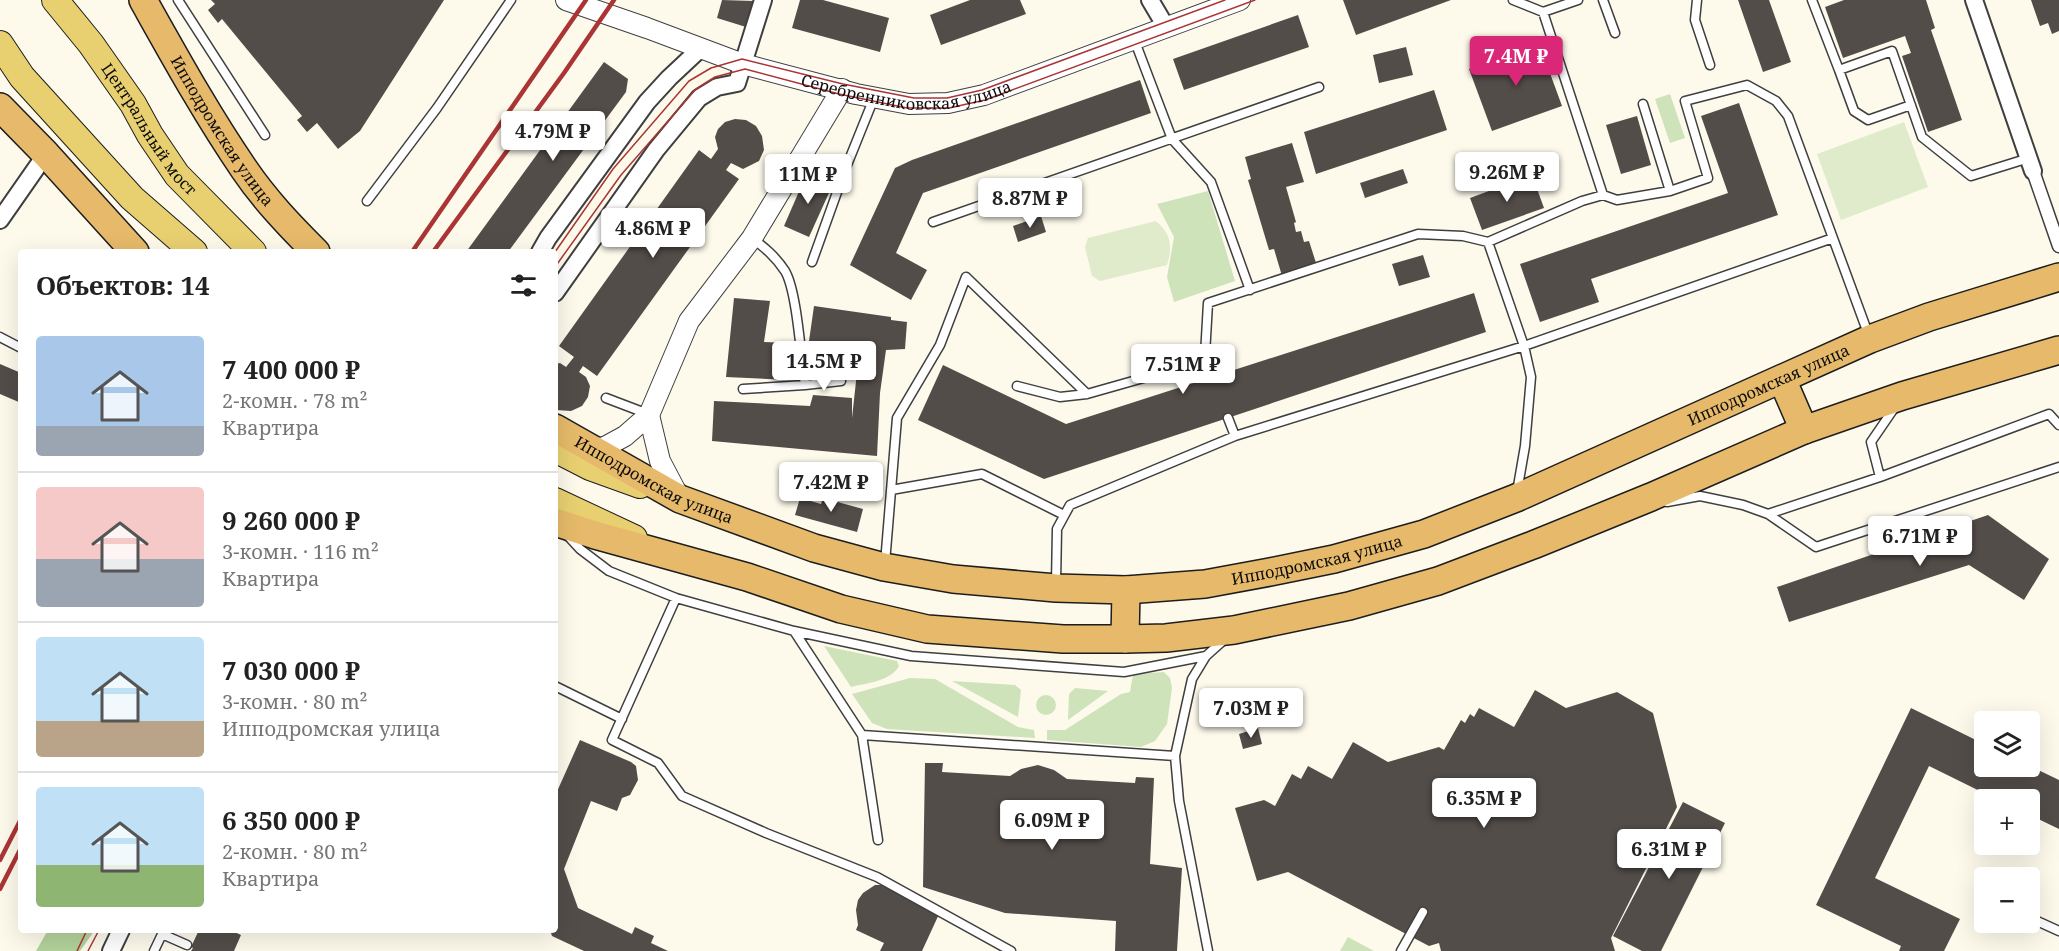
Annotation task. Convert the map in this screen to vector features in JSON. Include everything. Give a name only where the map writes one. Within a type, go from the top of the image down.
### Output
[{"type":"highway","name":"Ипподромская улица","points":[[143,0],[183,71],[245,170],[285,222],[313,249]]},
{"type":"highway","points":[[0,107],[132,249]]},
{"type":"highway","name":"Ипподромская улица","points":[[558,430],[680,500],[814,548],[884,567],[953,579],[1056,588],[1126,590],[1205,584],[1334,559],[1425,534],[1516,498],[1870,339],[1940,313],[2059,277]]},
{"type":"highway","points":[[558,516],[595,535],[747,576],[841,609],[927,629],[1063,639],[1166,638],[1234,630],[1349,606],[1438,581],[1651,497],[1804,430],[1902,396],[2059,350]]},
{"type":"highway","points":[[1782,379],[1804,430]]},
{"type":"highway","points":[[1125,639],[1126,590]]},
{"type":"main road","name":"Центральный мост","points":[[55,0],[92,44],[134,104],[150,135],[177,175],[250,249]]},
{"type":"main road","points":[[0,45],[22,77],[132,198],[191,249]]},
{"type":"main road","points":[[558,451],[590,467],[680,500]]},
{"type":"street","points":[[558,289],[656,150],[699,98],[717,87],[737,83],[763,0]]},
{"type":"street","points":[[1150,0],[1166,27]]},
{"type":"street","name":"Серебренниковская улица","points":[[568,1],[744,64],[909,104],[948,103],[984,95],[1240,0]]},
{"type":"street","points":[[1974,0],[2059,246]]},
{"type":"street","points":[[542,249],[647,102],[701,48]]},
{"type":"street","points":[[586,447],[603,448],[625,436],[649,415],[689,321],[752,238],[842,89]]},
{"type":"street","points":[[0,220],[46,154]]},
{"type":"street","points":[[649,415],[660,462],[680,500]]},
{"type":"street","points":[[111,951],[120,933]]},
{"type":"lane","points":[[178,0],[265,135]]},
{"type":"lane","points":[[368,201],[437,108],[511,0]]},
{"type":"lane","points":[[1513,0],[1543,12],[1578,0]]},
{"type":"lane","points":[[1603,0],[1616,33]]},
{"type":"lane","points":[[1697,0],[1695,20],[1710,65]]},
{"type":"lane","points":[[1812,0],[1854,111],[1868,120],[1911,105]]},
{"type":"lane","points":[[1543,12],[1603,195]]},
{"type":"lane","points":[[1134,39],[1172,139],[1211,182],[1250,290]]},
{"type":"lane","points":[[1839,70],[1892,51],[1922,137],[1971,176],[2031,165]]},
{"type":"lane","points":[[1213,377],[1205,355],[1208,303],[1418,234],[1463,236],[1488,242],[1582,201],[1603,195],[1617,200],[1670,191],[1708,178],[1685,100],[1747,85],[1776,100],[1788,116],[1870,339]]},
{"type":"lane","points":[[933,222],[1318,87]]},
{"type":"lane","points":[[812,262],[874,97]]},
{"type":"lane","points":[[1643,104],[1670,191]]},
{"type":"lane","points":[[752,238],[774,255],[786,273],[793,298],[805,385]]},
{"type":"lane","points":[[1056,588],[1057,529],[1070,505],[1235,436],[1524,346],[1833,238]]},
{"type":"lane","points":[[1488,242],[1524,346],[1532,377],[1525,446],[1516,498]]},
{"type":"lane","points":[[884,567],[897,418],[940,345],[966,277],[1087,394]]},
{"type":"lane","points":[[0,337],[18,346]]},
{"type":"lane","points":[[1017,386],[1060,397],[1087,394],[1207,360]]},
{"type":"lane","points":[[743,389],[841,381]]},
{"type":"lane","points":[[1880,477],[1871,442],[1902,396]]},
{"type":"lane","points":[[606,398],[649,415]]},
{"type":"lane","points":[[1768,514],[1880,477],[2049,414],[2059,425]]},
{"type":"lane","points":[[1228,418],[1235,436]]},
{"type":"lane","points":[[1608,514],[1700,496],[1743,505],[1768,514],[1816,547],[2059,467]]},
{"type":"lane","points":[[891,490],[982,474],[1064,515]]},
{"type":"lane","points":[[558,519],[580,549],[609,571],[676,598],[794,631],[911,656],[1124,672],[1206,656]]},
{"type":"lane","points":[[676,598],[612,740],[658,763],[682,795],[766,833],[877,877],[1011,951]]},
{"type":"lane","points":[[1208,951],[1179,801],[1175,756],[1192,679],[1206,656],[1234,630]]},
{"type":"lane","points":[[794,631],[862,735],[878,840]]},
{"type":"lane","points":[[558,687],[622,719]]},
{"type":"lane","points":[[862,735],[1175,756]]},
{"type":"lane","points":[[1401,951],[1423,912]]},
{"type":"lane","points":[[2040,922],[2059,931]]},
{"type":"lane","points":[[154,951],[163,933]]},
{"type":"lane","points":[[165,933],[187,945]]},
{"type":"green space","points":[[1670,94],[1685,138],[1670,143],[1655,99]]},
{"type":"green space","points":[[1904,122],[1928,187],[1841,220],[1817,154]]},
{"type":"green space","points":[[1208,191],[1235,281],[1174,302],[1167,277],[1174,237],[1157,204]]},
{"type":"green space","points":[[1156,221],[1168,236],[1170,252],[1167,265],[1100,281],[1092,276],[1085,247],[1088,238]]},
{"type":"green space","points":[[824,646],[897,661],[899,666],[885,678],[851,687]]},
{"type":"green space","points":[[1164,672],[1170,678],[1172,688],[1167,724],[1155,741],[1141,747],[1047,740],[1047,730],[1065,730],[1121,694],[1130,692],[1133,674]]},
{"type":"green space","points":[[910,678],[935,679],[1018,727],[1034,730],[1035,738],[887,729],[872,723],[852,694]]},
{"type":"green space","points":[[952,681],[1015,685],[1021,690],[1018,717]]},
{"type":"green space","points":[[1075,688],[1108,691],[1068,720],[1069,694]]},
{"type":"green space","points":[[1046,695],[1053,698],[1056,705],[1053,712],[1046,715],[1039,712],[1036,705],[1039,698]]},
{"type":"green space","points":[[46,933],[93,933],[80,951],[36,951]]},
{"type":"green space","points":[[1348,937],[1374,951],[1340,951]]},
{"type":"building","points":[[211,0],[444,0],[360,131],[338,149],[317,123],[307,132],[297,120],[302,116],[222,19],[218,23],[208,10],[215,4]]},
{"type":"building","points":[[722,0],[754,1],[746,27],[717,18]]},
{"type":"building","points":[[800,0],[823,0],[889,18],[880,52],[792,28]]},
{"type":"building","points":[[970,0],[1020,0],[1026,14],[941,45],[930,15]]},
{"type":"building","points":[[1343,0],[1451,0],[1356,35]]},
{"type":"building","points":[[1738,0],[1769,0],[1791,62],[1763,72]]},
{"type":"building","points":[[1844,0],[1926,0],[1935,28],[1931,30],[1962,120],[1928,132],[1902,56],[1911,53],[1905,36],[1843,58],[1825,7]]},
{"type":"building","points":[[2031,0],[2059,0],[2059,31],[2052,34],[2048,23],[2040,26]]},
{"type":"building","points":[[1298,15],[1309,47],[1184,90],[1173,59]]},
{"type":"building","points":[[1539,43],[1562,106],[1492,131],[1469,69]]},
{"type":"building","points":[[1406,47],[1413,75],[1379,83],[1373,55]]},
{"type":"building","points":[[604,62],[628,79],[626,92],[510,249],[468,249]]},
{"type":"building","points":[[1140,80],[1151,113],[923,193],[896,253],[927,270],[911,300],[850,265],[895,168]]},
{"type":"building","points":[[1434,90],[1447,130],[1316,174],[1304,132]]},
{"type":"building","points":[[1739,103],[1778,215],[1591,279],[1599,302],[1540,322],[1520,264],[1728,193],[1701,116]]},
{"type":"building","points":[[1637,116],[1651,165],[1621,174],[1606,125]]},
{"type":"building","points":[[735,119],[746,120],[756,126],[762,136],[764,150],[759,161],[743,169],[731,163],[726,170],[739,179],[597,376],[583,366],[579,372],[586,377],[590,386],[588,397],[582,406],[571,411],[558,410],[558,363],[566,367],[574,357],[559,346],[699,150],[711,159],[718,149],[715,137],[718,129],[725,122]]},
{"type":"building","points":[[1292,143],[1304,182],[1286,187],[1296,222],[1294,223],[1296,232],[1301,231],[1304,242],[1309,241],[1317,266],[1282,276],[1274,249],[1269,250],[1248,180],[1251,179],[1245,157]]},
{"type":"building","points":[[1403,169],[1408,183],[1365,198],[1360,183]]},
{"type":"building","points":[[807,173],[833,184],[809,237],[784,226]]},
{"type":"building","points":[[1532,175],[1544,208],[1482,230],[1470,198]]},
{"type":"building","points":[[1041,216],[1046,232],[1018,242],[1013,226]]},
{"type":"building","points":[[1423,255],[1430,277],[1399,286],[1392,264]]},
{"type":"building","points":[[1474,293],[1486,332],[1044,479],[918,420],[943,365],[1066,424]]},
{"type":"building","points":[[734,298],[770,301],[764,342],[790,343],[788,380],[726,377]]},
{"type":"building","points":[[814,306],[891,317],[891,320],[907,322],[905,349],[886,350],[880,393],[877,456],[712,441],[714,401],[810,406],[813,395],[852,398],[852,418],[858,363],[807,355]]},
{"type":"building","points":[[0,364],[18,372],[18,402],[0,394]]},
{"type":"building","points":[[800,498],[821,504],[823,498],[863,509],[857,532],[795,515]]},
{"type":"building","points":[[1988,515],[2049,559],[2024,600],[1969,565],[1789,622],[1777,587]]},
{"type":"building","points":[[1535,690],[1566,708],[1617,692],[1653,713],[1677,807],[1611,938],[1615,951],[1441,951],[1439,943],[1429,946],[1288,872],[1257,881],[1235,808],[1264,800],[1275,806],[1292,774],[1301,779],[1308,766],[1332,779],[1353,742],[1388,762],[1439,747],[1444,750],[1461,720],[1465,723],[1470,714],[1474,717],[1479,708],[1514,727]]},
{"type":"building","points":[[1911,708],[1974,739],[1974,777],[2040,777],[2040,771],[2059,780],[2059,829],[2040,820],[2040,789],[1976,789],[1929,766],[1875,878],[1960,919],[1944,951],[1899,951],[1901,946],[1816,905]]},
{"type":"building","points":[[1258,728],[1262,744],[1243,749],[1239,734]]},
{"type":"building","points":[[580,740],[636,766],[638,780],[630,795],[622,798],[617,811],[591,801],[564,869],[578,908],[632,934],[635,927],[654,936],[651,943],[668,951],[584,951],[552,936],[551,933],[558,933],[558,789]]},
{"type":"building","points":[[925,763],[943,763],[942,772],[1010,776],[1021,769],[1038,765],[1054,770],[1067,779],[1135,783],[1136,777],[1154,778],[1150,864],[1182,868],[1177,951],[1115,951],[1116,921],[1005,913],[923,887]]},
{"type":"building","points":[[1683,802],[1725,823],[1661,951],[1642,951],[1613,936]]},
{"type":"building","points":[[875,885],[881,885],[940,912],[922,951],[880,951],[884,943],[856,930],[858,900],[863,893]]},
{"type":"building","points":[[198,933],[241,935],[234,951],[191,951],[193,948],[191,947]]},
{"type":"tram line","points":[[557,249],[613,169],[689,81],[711,68],[742,59],[843,84],[914,98],[947,98],[982,90],[1225,0]]},
{"type":"tram line","points":[[558,263],[621,175],[696,89],[715,77],[745,69],[839,94],[907,108],[949,108],[985,100],[1255,0]]},
{"type":"tram line","points":[[77,951],[86,933]]},
{"type":"tram line","points":[[88,951],[97,933]]},
{"type":"railway","points":[[414,249],[586,0]]},
{"type":"railway","points":[[435,249],[564,73],[614,0]]},
{"type":"railway","points":[[0,860],[18,825]]},
{"type":"railway","points":[[0,889],[18,854]]}]
